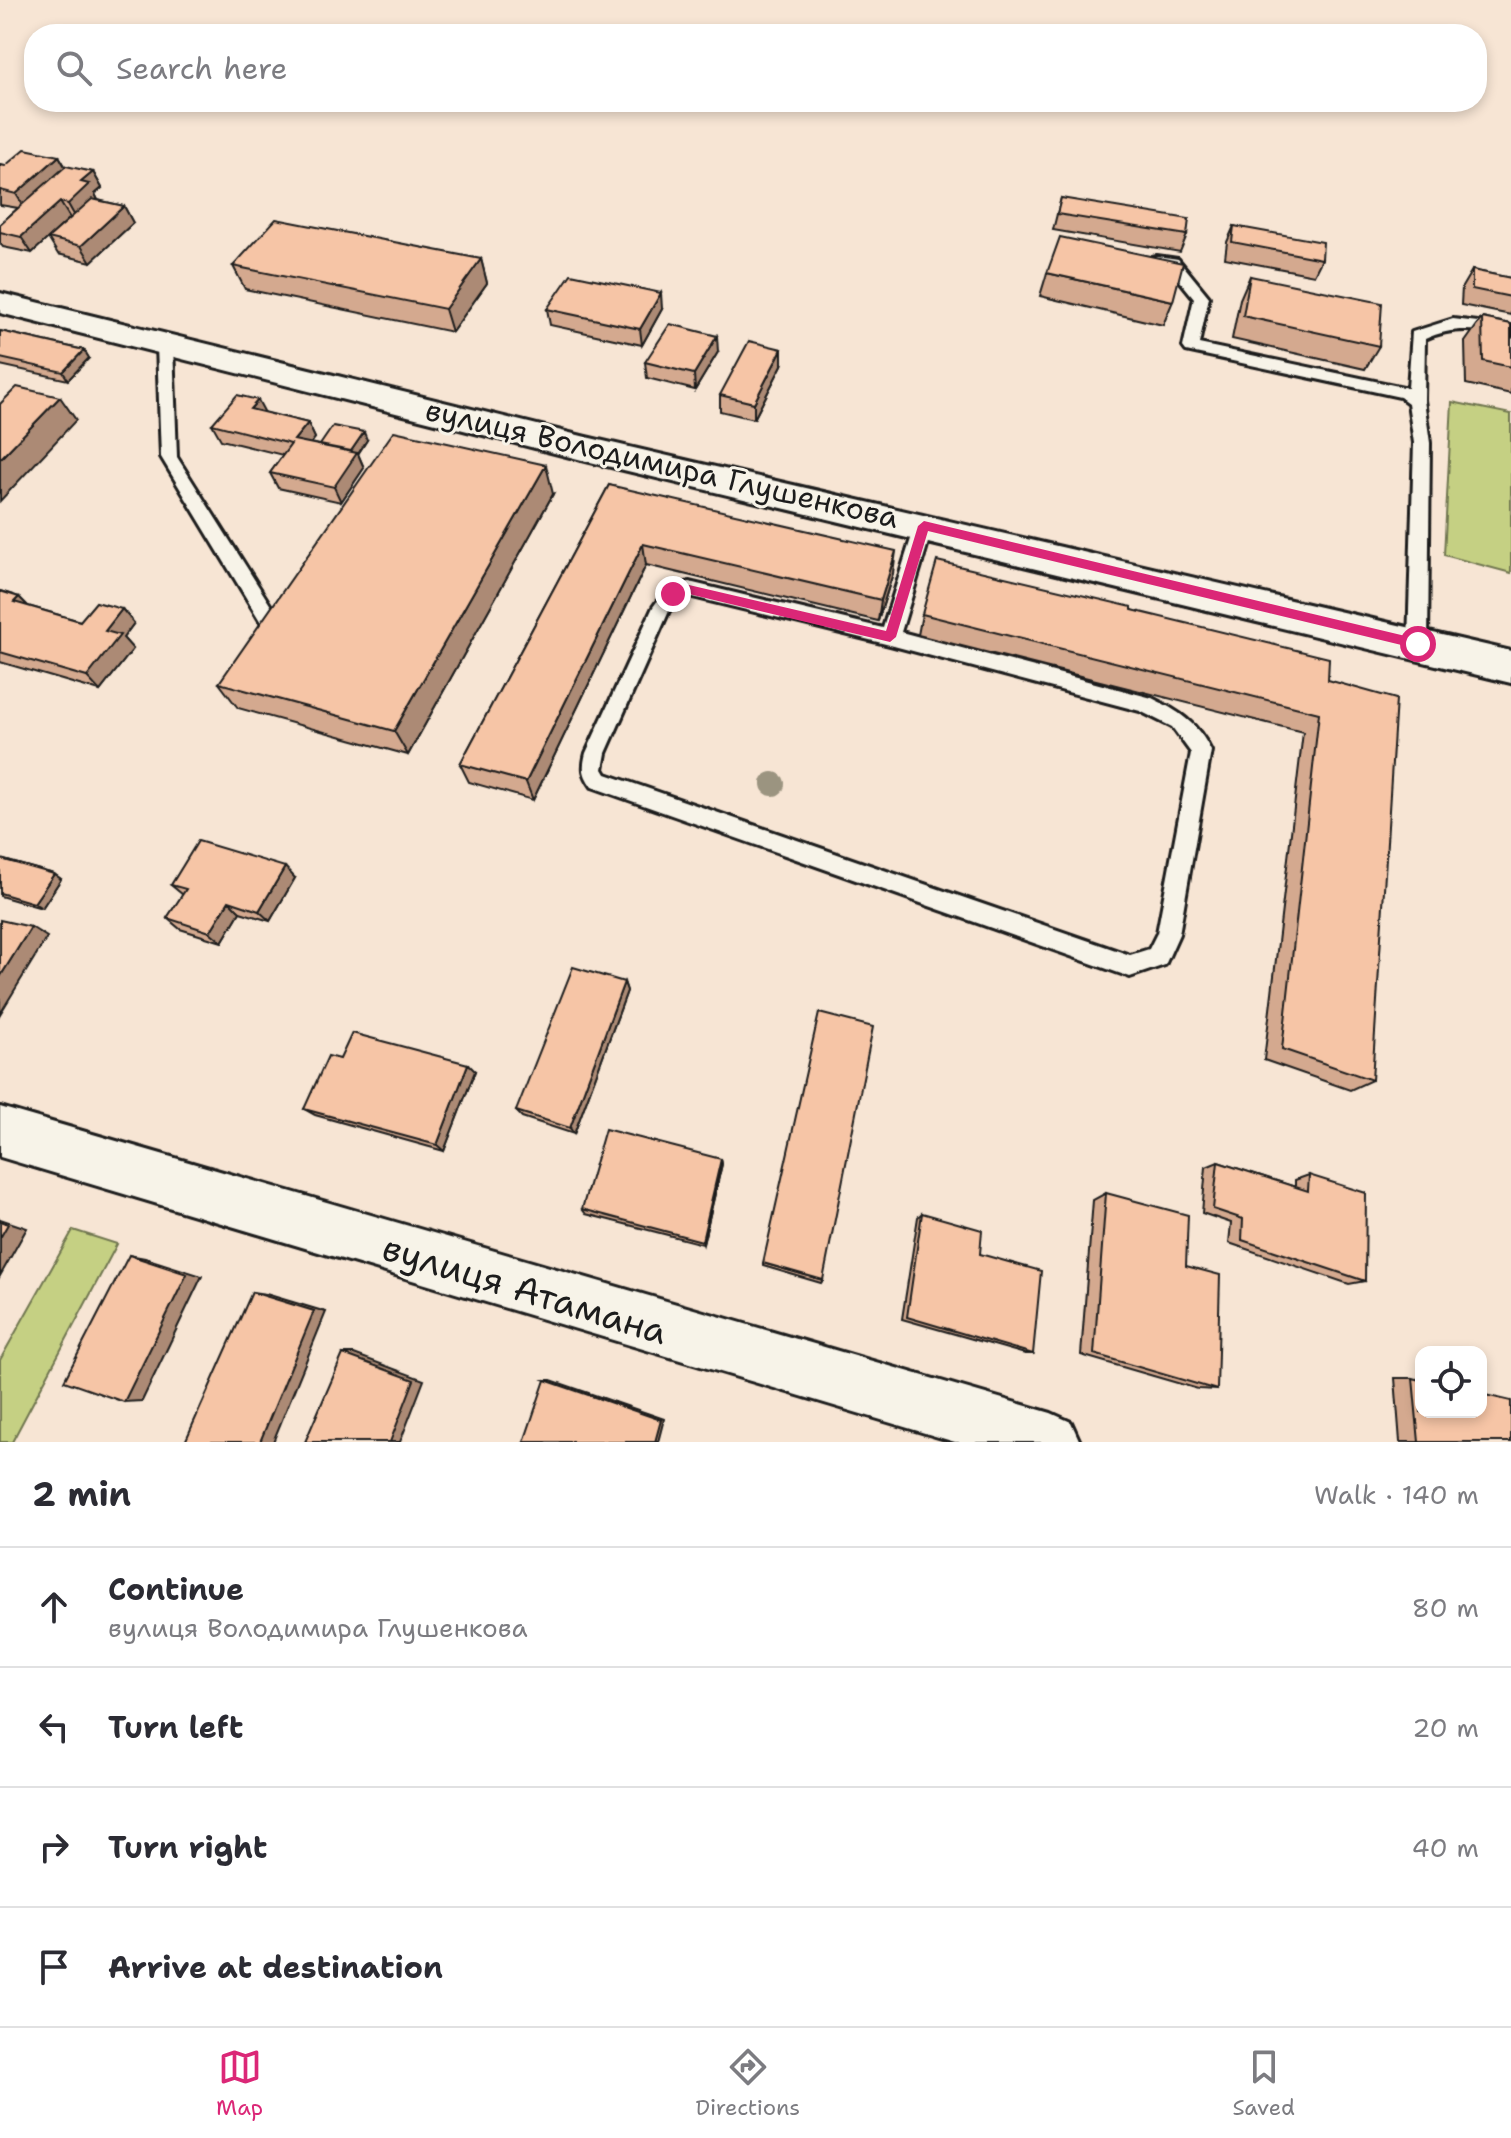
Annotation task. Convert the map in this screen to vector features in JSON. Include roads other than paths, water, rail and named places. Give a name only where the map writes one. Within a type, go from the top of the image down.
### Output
[{"type":"street","name":"вулиця Володимира Глушенкова","points":[[0,303],[586,449],[924,526],[1511,667]]},
{"type":"street","name":"вулиця Атамана","points":[[0,1132],[1051,1442]]},
{"type":"lane","points":[[1143,257],[1173,262],[1202,297],[1191,347],[1405,393],[1416,400]]},
{"type":"lane","points":[[1418,644],[1422,443],[1416,400],[1417,336],[1443,323],[1511,331]]},
{"type":"lane","points":[[165,345],[169,457],[269,619]]},
{"type":"lane","points":[[890,637],[924,526]]},
{"type":"lane","points":[[689,589],[890,637],[1145,704],[1179,721],[1201,751],[1168,934],[1157,957],[1130,966],[599,781],[592,770],[596,753],[662,607],[673,594],[689,589]]}]
